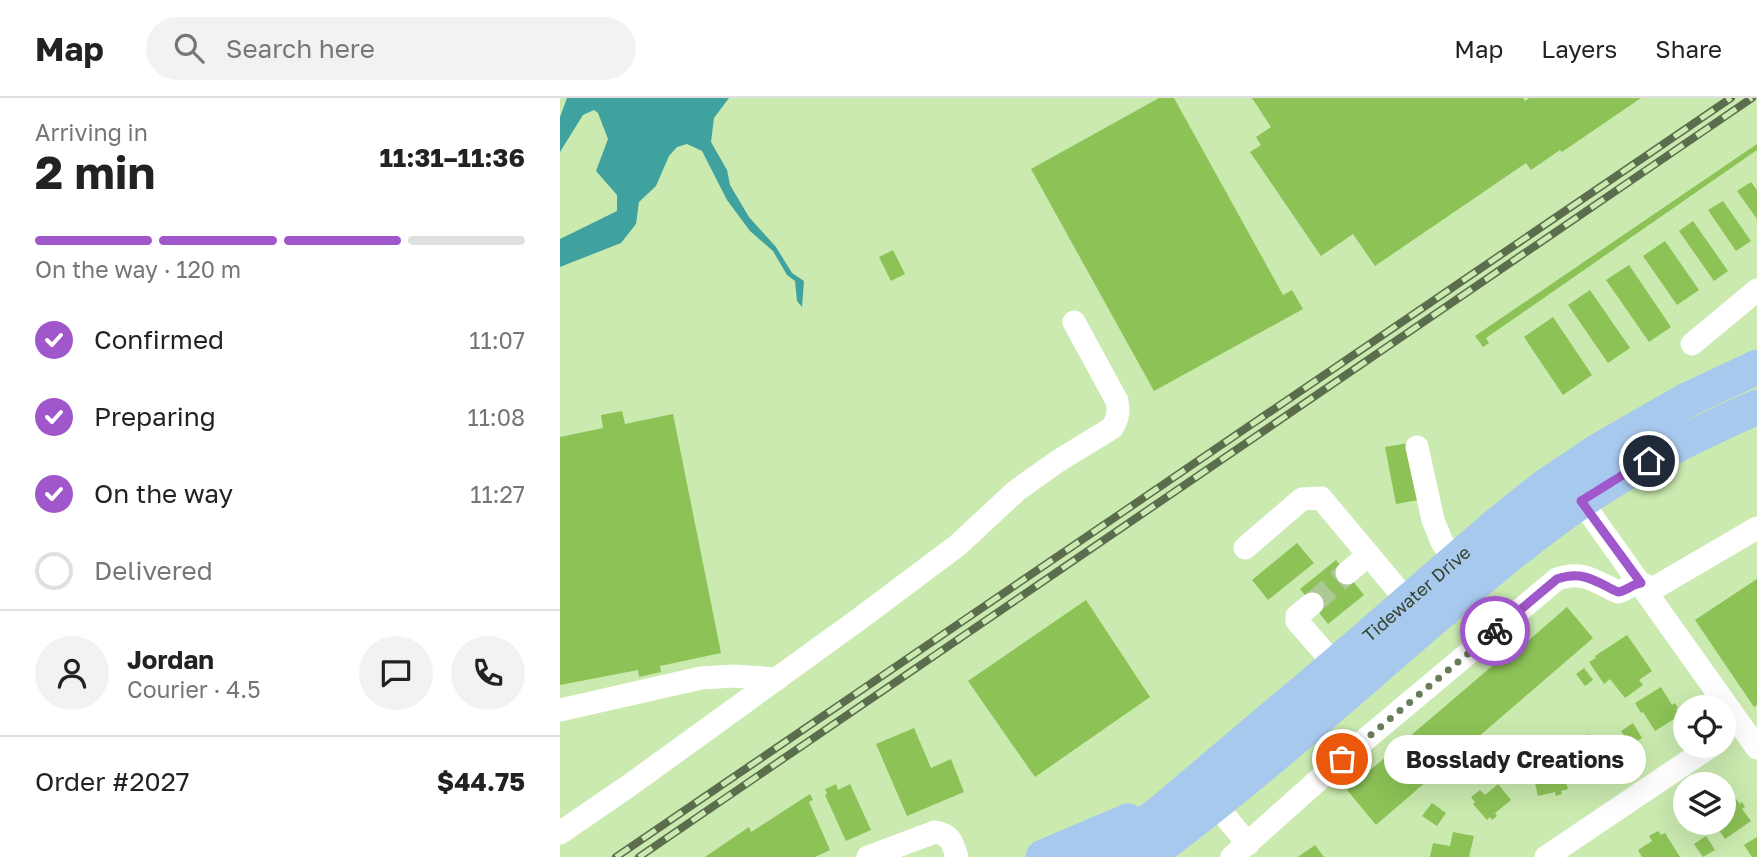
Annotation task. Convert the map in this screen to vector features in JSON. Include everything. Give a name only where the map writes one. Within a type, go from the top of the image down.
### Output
[{"type":"highway","name":"Tidewater Drive","points":[[1101,857],[1168,834],[1215,804],[1344,676],[1408,602],[1521,544],[1571,488],[1598,451],[1687,400],[1757,367]]},
{"type":"highway","name":"Tidewater Drive","points":[[1571,488],[1626,473],[1757,407]]},
{"type":"highway","name":"Tidewater Drive","points":[[1146,857],[1168,834],[1344,676],[1464,574]]},
{"type":"highway","points":[[1043,857],[1123,823],[1168,834]]},
{"type":"street","points":[[1692,344],[1757,290]]},
{"type":"street","points":[[560,833],[777,679],[958,545],[1016,491],[1112,428],[1118,420],[1117,401],[1074,322]]},
{"type":"street","points":[[1417,447],[1433,520],[1442,542],[1464,574]]},
{"type":"street","points":[[1571,488],[1641,583],[1710,695]]},
{"type":"street","points":[[1245,548],[1302,499],[1321,498],[1408,602]]},
{"type":"street","points":[[1215,804],[1240,850],[1342,759],[1557,579],[1568,575],[1583,575],[1618,592],[1641,583],[1650,588],[1656,587],[1757,528]]},
{"type":"street","points":[[1347,573],[1368,555]]},
{"type":"street","points":[[1312,604],[1297,616],[1297,621],[1344,676]]},
{"type":"street","points":[[560,710],[701,678],[734,676],[777,679]]},
{"type":"street","points":[[1736,734],[1757,748]]},
{"type":"street","points":[[1546,857],[1693,758]]},
{"type":"street","points":[[868,857],[936,832],[945,834],[951,840],[957,857]]},
{"type":"water","points":[[567,98],[729,98],[714,118],[711,142],[727,170],[730,185],[749,217],[776,247],[792,273],[804,281],[802,307],[797,301],[795,281],[787,275],[773,251],[750,231],[727,200],[702,151],[687,144],[677,147],[669,156],[656,186],[639,202],[636,224],[621,243],[560,267],[560,239],[617,211],[617,195],[596,171],[608,139],[598,113],[594,110],[583,115],[560,152],[560,117]]},
{"type":"building","points":[[1159,98],[1174,98],[1283,295],[1292,290],[1303,309],[1154,391],[1031,169]]},
{"type":"building","points":[[1252,98],[1523,98],[1525,101],[1529,98],[1641,98],[1531,170],[1526,163],[1375,266],[1353,234],[1321,256],[1250,152],[1261,145],[1256,137],[1271,127]]},
{"type":"building","points":[[1757,144],[1757,150],[1486,338],[1489,343],[1483,347],[1475,336]]},
{"type":"building","points":[[1751,182],[1757,190],[1757,219],[1737,191]]},
{"type":"building","points":[[1723,201],[1751,241],[1736,251],[1708,210]]},
{"type":"building","points":[[1693,221],[1728,271],[1714,281],[1679,231]]},
{"type":"building","points":[[1665,241],[1699,290],[1677,305],[1643,256]]},
{"type":"building","points":[[893,250],[905,274],[891,281],[879,257]]},
{"type":"building","points":[[1629,265],[1671,327],[1649,342],[1606,280]]},
{"type":"building","points":[[1590,290],[1630,348],[1608,363],[1568,305]]},
{"type":"building","points":[[1553,317],[1592,375],[1563,395],[1524,337]]},
{"type":"building","points":[[622,411],[625,424],[673,414],[721,653],[660,666],[661,672],[639,677],[638,670],[560,685],[560,437],[603,428],[601,415]]},
{"type":"building","points":[[1409,443],[1424,499],[1396,504],[1385,447]]},
{"type":"building","points":[[1297,543],[1314,563],[1268,600],[1252,580]]},
{"type":"building","points":[[1336,560],[1364,595],[1328,624],[1300,589]]},
{"type":"building","points":[[1757,579],[1757,705],[1754,707],[1695,620]]},
{"type":"building","points":[[1086,600],[1150,697],[1035,777],[968,681]]},
{"type":"building","points":[[1567,607],[1593,638],[1376,825],[1347,790],[1525,638],[1528,641]]},
{"type":"building","points":[[1627,635],[1652,671],[1639,680],[1643,685],[1625,698],[1610,679],[1604,684],[1589,662]]},
{"type":"building","points":[[1584,668],[1593,680],[1585,686],[1576,674]]},
{"type":"building","points":[[1661,687],[1673,704],[1673,720],[1655,731],[1635,703]]},
{"type":"building","points":[[1633,723],[1642,738],[1631,746],[1621,731]]},
{"type":"building","points":[[914,728],[931,768],[951,759],[964,792],[907,816],[876,744]]},
{"type":"building","points":[[1587,734],[1594,744],[1606,736],[1618,754],[1592,772],[1583,759],[1577,762],[1567,747]]},
{"type":"building","points":[[1557,763],[1558,768],[1562,767],[1568,789],[1556,796],[1555,792],[1538,796],[1533,775],[1550,771],[1548,765]]},
{"type":"building","points":[[836,784],[838,790],[850,784],[871,830],[846,841],[825,795],[825,789]]},
{"type":"building","points":[[1498,784],[1511,800],[1495,813],[1497,816],[1487,820],[1473,804],[1475,802],[1471,797],[1480,790],[1485,795]]},
{"type":"building","points":[[810,794],[813,800],[809,802],[830,850],[815,857],[705,857],[749,827],[751,832]]},
{"type":"building","points":[[1736,799],[1740,804],[1742,802],[1745,807],[1742,809],[1751,821],[1736,831]]},
{"type":"building","points":[[1432,803],[1446,813],[1437,826],[1422,816]]},
{"type":"building","points":[[1658,831],[1661,835],[1665,833],[1680,857],[1642,857],[1638,850],[1652,841],[1649,836]]},
{"type":"building","points":[[1453,832],[1474,836],[1469,857],[1430,857],[1433,843],[1450,846]]},
{"type":"building","points":[[1706,836],[1715,850],[1703,857],[1694,844]]},
{"type":"building","points":[[1757,837],[1757,857],[1752,857],[1744,845]]},
{"type":"building","points":[[1315,845],[1324,857],[1298,857]]},
{"type":"tunnel","points":[[1312,604],[1347,573]]},
{"type":"railway","points":[[616,857],[1731,98]]},
{"type":"railway","points":[[639,857],[1752,98]]},
{"type":"way so far","points":[[1342,759],[1495,631]]},
{"type":"place","name":"Bosslady Creations","points":[[1342,759]]},
{"type":"route","points":[[1495,631],[1557,579],[1568,575],[1583,575],[1618,592],[1641,583],[1581,501],[1649,461]]}]
